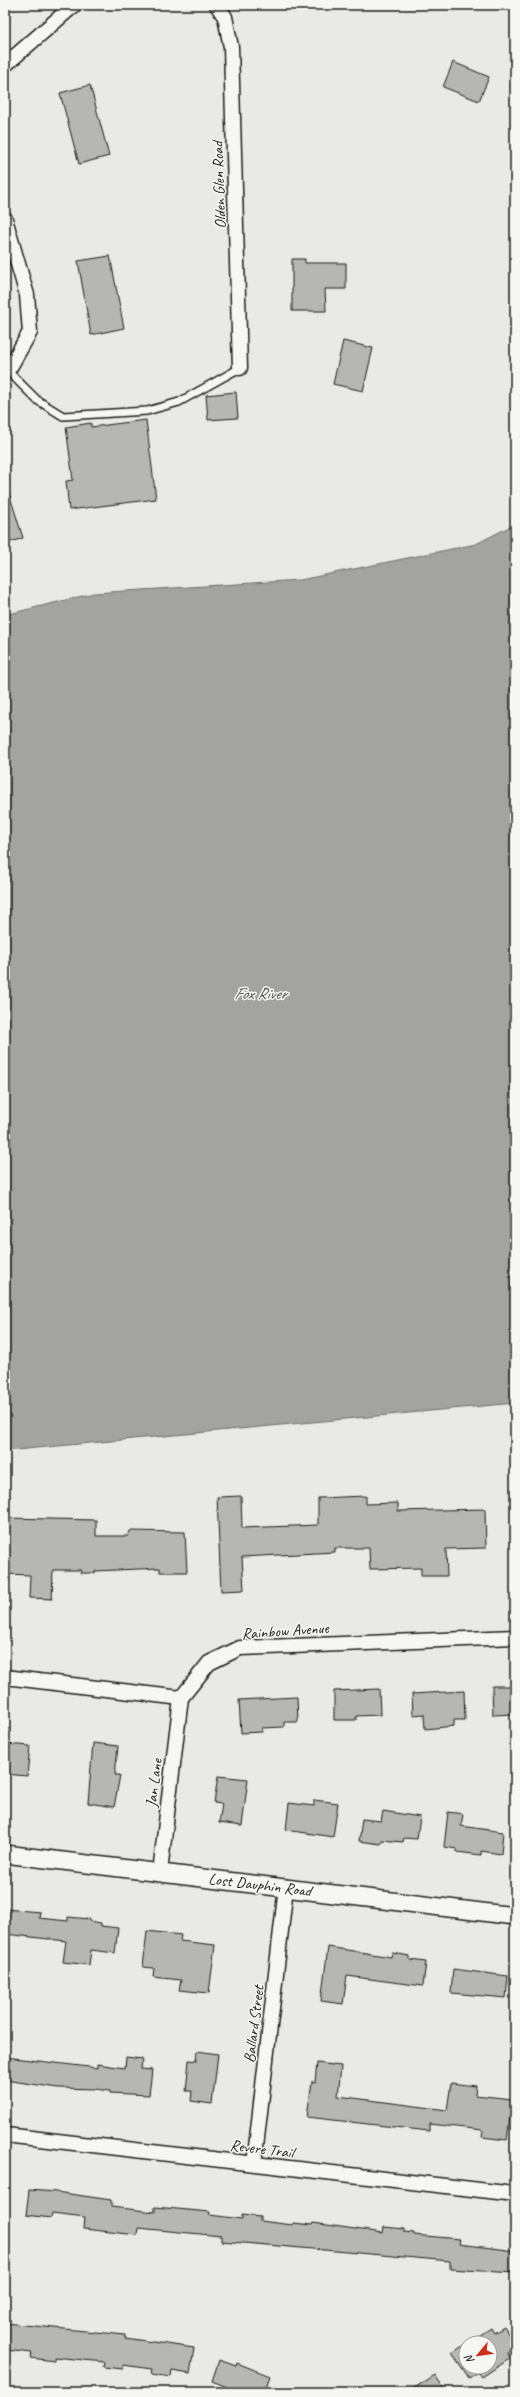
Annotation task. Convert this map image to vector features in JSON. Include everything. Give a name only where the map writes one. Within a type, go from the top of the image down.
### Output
[{"type":"street","points":[[5,65],[74,5]]},
{"type":"street","name":"Olden Glen Road","points":[[217,5],[225,17],[231,47],[240,368]]},
{"type":"street","points":[[5,219],[27,294],[30,332],[6,370]]},
{"type":"street","name":"Rainbow Avenue","points":[[181,1698],[209,1663],[240,1648],[515,1637]]},
{"type":"street","points":[[5,1677],[181,1698]]},
{"type":"street","name":"Jan Lane","points":[[160,1872],[181,1698]]},
{"type":"street","name":"Lost Dauphin Road","points":[[5,1854],[515,1916]]},
{"type":"street","name":"Ballard Street","points":[[254,2164],[286,1887]]},
{"type":"street","name":"Revere Trail","points":[[5,2135],[515,2194]]},
{"type":"lane","points":[[6,370],[36,400],[63,416],[147,411],[180,402],[240,368]]},
{"type":"water","name":"Fox River","points":[[515,524],[515,1403],[5,1451],[5,615],[94,593],[300,580],[476,544]]},
{"type":"building","points":[[453,62],[489,77],[479,101],[443,87]]},
{"type":"building","points":[[90,85],[109,156],[79,164],[60,93]]},
{"type":"building","points":[[110,256],[124,328],[91,335],[78,261]]},
{"type":"building","points":[[292,259],[305,259],[305,263],[346,263],[346,289],[325,289],[326,311],[292,311]]},
{"type":"building","points":[[343,341],[373,348],[363,391],[333,384]]},
{"type":"building","points":[[236,392],[238,418],[208,420],[206,395]]},
{"type":"building","points":[[146,420],[156,499],[69,510],[66,481],[73,480],[66,427],[91,423],[91,427]]},
{"type":"building","points":[[8,490],[23,538],[5,544],[5,491]]},
{"type":"building","points":[[241,1496],[242,1528],[318,1525],[318,1498],[366,1496],[366,1504],[398,1503],[398,1511],[485,1509],[486,1548],[446,1549],[447,1576],[421,1576],[421,1568],[370,1569],[369,1548],[335,1548],[335,1552],[242,1557],[244,1590],[221,1591],[217,1497]]},
{"type":"building","points":[[5,1518],[96,1520],[96,1536],[128,1536],[130,1531],[185,1532],[187,1572],[160,1572],[160,1568],[95,1571],[95,1573],[80,1573],[81,1570],[53,1570],[52,1599],[29,1598],[30,1575],[5,1574]]},
{"type":"building","points":[[492,1686],[515,1686],[515,1714],[493,1715]]},
{"type":"building","points":[[379,1689],[380,1715],[356,1716],[356,1720],[334,1720],[334,1691]]},
{"type":"building","points":[[464,1691],[465,1720],[454,1720],[454,1726],[425,1729],[424,1714],[413,1715],[412,1694]]},
{"type":"building","points":[[297,1697],[298,1722],[284,1722],[284,1727],[262,1728],[262,1732],[241,1733],[239,1700]]},
{"type":"building","points":[[93,1743],[118,1746],[115,1775],[120,1775],[114,1807],[88,1803]]},
{"type":"building","points":[[5,1744],[30,1746],[27,1776],[5,1774]]},
{"type":"building","points":[[218,1776],[248,1779],[242,1826],[219,1823],[222,1804],[214,1803]]},
{"type":"building","points":[[314,1800],[338,1803],[333,1837],[286,1830],[289,1803],[314,1806]]},
{"type":"building","points":[[383,1811],[420,1817],[417,1839],[404,1838],[403,1842],[382,1840],[381,1844],[359,1841],[362,1819],[381,1821]]},
{"type":"building","points":[[448,1812],[463,1814],[461,1826],[503,1832],[501,1854],[481,1851],[481,1855],[457,1852],[457,1849],[444,1847]]},
{"type":"building","points":[[5,1909],[40,1912],[39,1918],[68,1921],[68,1917],[89,1919],[89,1921],[101,1923],[101,1926],[118,1928],[115,1953],[91,1950],[89,1965],[63,1962],[66,1941],[5,1934]]},
{"type":"building","points":[[147,1931],[181,1935],[180,1941],[215,1945],[209,1993],[179,1990],[181,1980],[153,1977],[154,1968],[143,1967]]},
{"type":"building","points":[[328,1947],[391,1957],[392,1953],[410,1956],[410,1960],[426,1962],[423,1986],[347,1976],[343,2004],[321,2001]]},
{"type":"building","points":[[453,1969],[508,1976],[506,1998],[451,1993]]},
{"type":"building","points":[[197,2051],[218,2054],[212,2104],[191,2101],[192,2091],[186,2091],[189,2060],[196,2061]]},
{"type":"building","points":[[5,2057],[97,2068],[97,2064],[125,2068],[126,2057],[142,2059],[141,2069],[152,2070],[149,2095],[110,2093],[110,2091],[96,2089],[58,2088],[5,2080]]},
{"type":"building","points":[[317,2063],[341,2066],[338,2096],[447,2110],[451,2083],[476,2086],[475,2095],[512,2099],[507,2140],[482,2137],[483,2130],[429,2124],[429,2131],[307,2117],[312,2081],[315,2082]]},
{"type":"building","points":[[29,2190],[56,2192],[111,2200],[111,2207],[155,2212],[155,2207],[210,2212],[209,2215],[242,2219],[242,2215],[260,2217],[260,2221],[293,2225],[293,2223],[312,2225],[313,2223],[383,2233],[384,2227],[404,2229],[404,2232],[414,2233],[414,2235],[460,2239],[459,2244],[515,2251],[515,2273],[450,2269],[450,2261],[221,2241],[221,2236],[138,2228],[137,2235],[84,2229],[85,2217],[52,2213],[51,2218],[26,2215]]},
{"type":"building","points":[[5,2323],[125,2335],[125,2338],[194,2348],[190,2374],[172,2371],[171,2377],[152,2374],[153,2369],[123,2365],[123,2369],[103,2367],[104,2362],[54,2357],[54,2361],[31,2358],[32,2353],[5,2350]]},
{"type":"building","points":[[504,2327],[515,2344],[515,2347],[507,2353],[511,2358],[498,2367],[498,2335],[480,2335],[491,2328],[494,2333]]},
{"type":"building","points":[[458,2349],[458,2362],[452,2353]]},
{"type":"building","points":[[219,2360],[236,2366],[237,2363],[270,2376],[264,2392],[240,2392],[212,2381]]},
{"type":"building","points":[[435,2375],[446,2392],[408,2392]]}]
